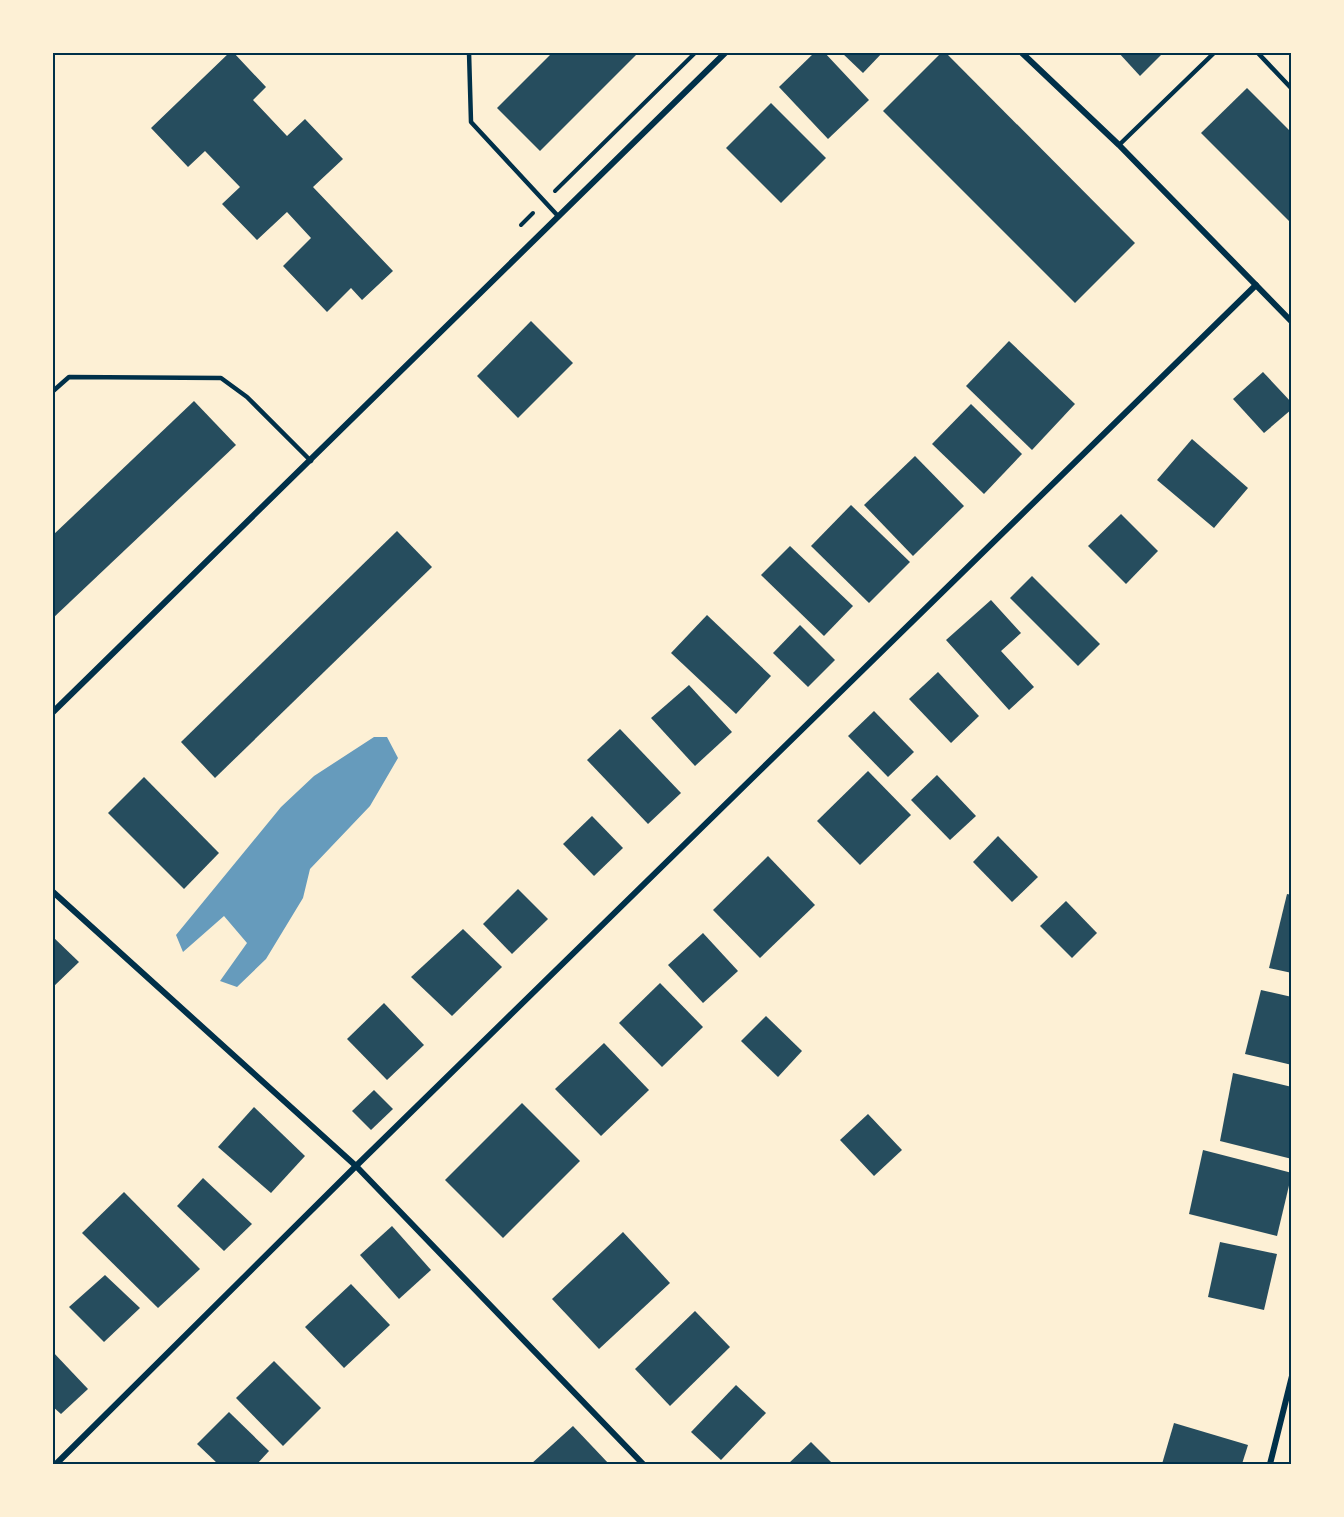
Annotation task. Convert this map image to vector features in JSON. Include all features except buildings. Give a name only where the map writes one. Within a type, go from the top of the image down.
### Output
[{"type":"street","points":[[52,713],[726,52]]},
{"type":"street","points":[[1021,52],[1119,145],[1292,322]]},
{"type":"street","points":[[56,1464],[356,1166],[1256,285]]},
{"type":"street","points":[[52,891],[356,1166],[643,1464]]},
{"type":"street","points":[[1270,1464],[1292,1376]]},
{"type":"lane","points":[[468,52],[471,122],[558,216]]},
{"type":"lane","points":[[1119,145],[1215,52]]},
{"type":"lane","points":[[1257,52],[1292,89]]},
{"type":"lane","points":[[52,392],[69,376],[221,378],[247,397],[310,461]]},
{"type":"water","points":[[374,737],[387,737],[398,758],[370,806],[310,869],[303,898],[266,959],[237,987],[220,981],[247,943],[224,916],[183,952],[176,935],[281,807],[314,776]]}]
